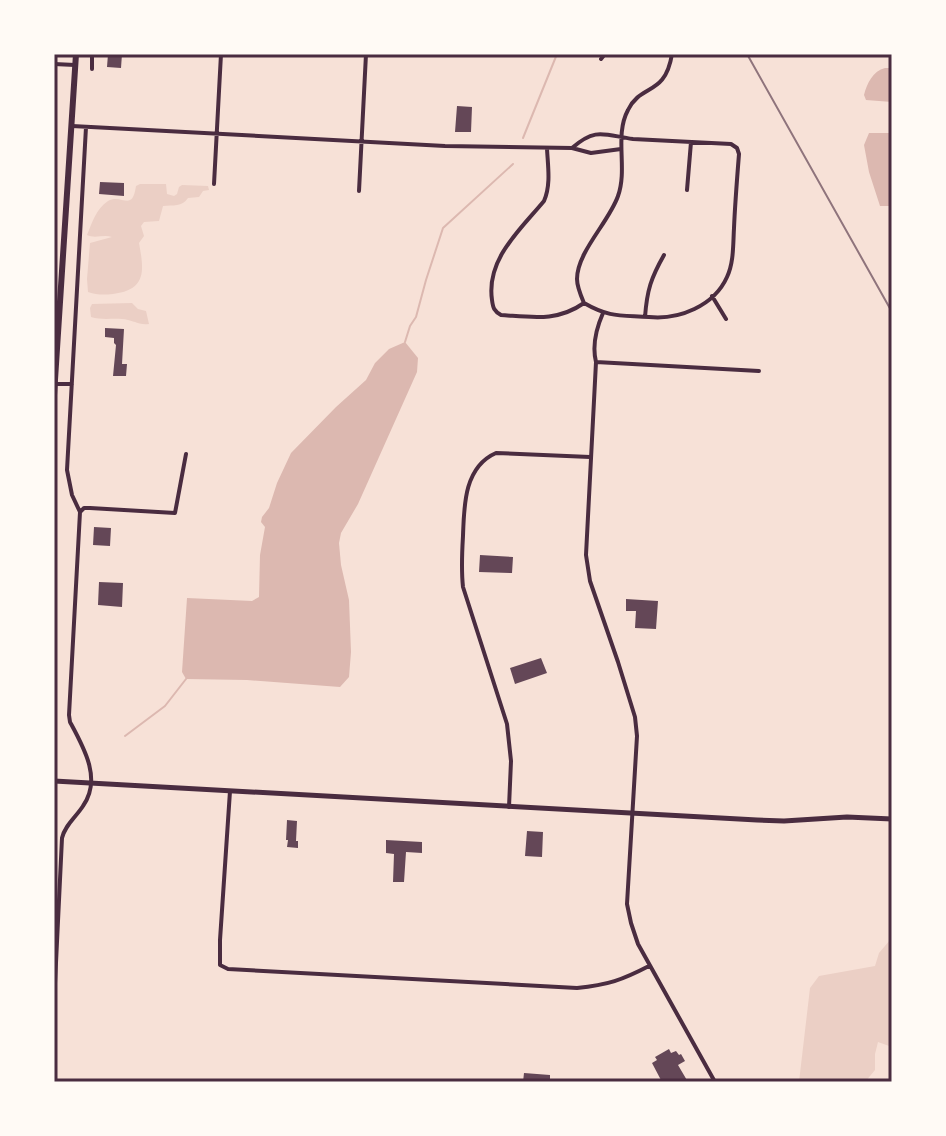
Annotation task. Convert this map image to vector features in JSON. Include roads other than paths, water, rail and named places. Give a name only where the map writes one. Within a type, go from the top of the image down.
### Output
[{"type":"main road","points":[[54,395],[76,54]]},
{"type":"main road","points":[[54,781],[757,820],[892,819]]},
{"type":"street","points":[[92,54],[92,69]]},
{"type":"street","points":[[214,184],[221,54]]},
{"type":"street","points":[[359,191],[366,54]]},
{"type":"street","points":[[601,59],[605,54]]},
{"type":"street","points":[[572,148],[588,136],[599,133],[621,137],[731,144],[737,148],[731,265],[723,285],[712,296],[682,315],[658,318],[603,313],[584,303],[577,279],[579,266],[620,190],[623,169],[621,137],[626,113],[630,105],[663,81],[672,54]]},
{"type":"street","points":[[54,64],[75,65]]},
{"type":"street","points":[[72,126],[362,142],[572,148],[591,153],[621,149]]},
{"type":"street","points":[[54,1004],[63,834],[89,795],[92,766],[69,715],[80,512],[72,495],[67,470],[86,127]]},
{"type":"street","points":[[687,190],[691,142]]},
{"type":"street","points":[[547,149],[547,193],[500,257],[491,284],[492,306],[501,315],[558,316],[584,303]]},
{"type":"street","points":[[645,317],[646,292],[664,255]]},
{"type":"street","points":[[712,296],[726,319]]},
{"type":"street","points":[[603,313],[595,337],[586,541],[588,571],[635,717],[637,736],[627,904],[635,936],[649,966],[715,1082]]},
{"type":"street","points":[[596,362],[759,371]]},
{"type":"street","points":[[55,384],[73,384]]},
{"type":"street","points":[[509,807],[511,761],[507,724],[466,599],[461,568],[465,494],[479,467],[496,453],[590,457]]},
{"type":"street","points":[[80,512],[90,508],[175,513],[186,454]]},
{"type":"street","points":[[230,791],[220,940],[220,965],[228,969],[577,988],[623,980],[649,966]]},
{"type":"waterway","points":[[523,138],[557,54]]},
{"type":"waterway","points":[[405,342],[416,317],[443,228],[513,164]]},
{"type":"waterway","points":[[125,736],[165,706],[186,679]]},
{"type":"railway","points":[[747,54],[892,312]]}]
